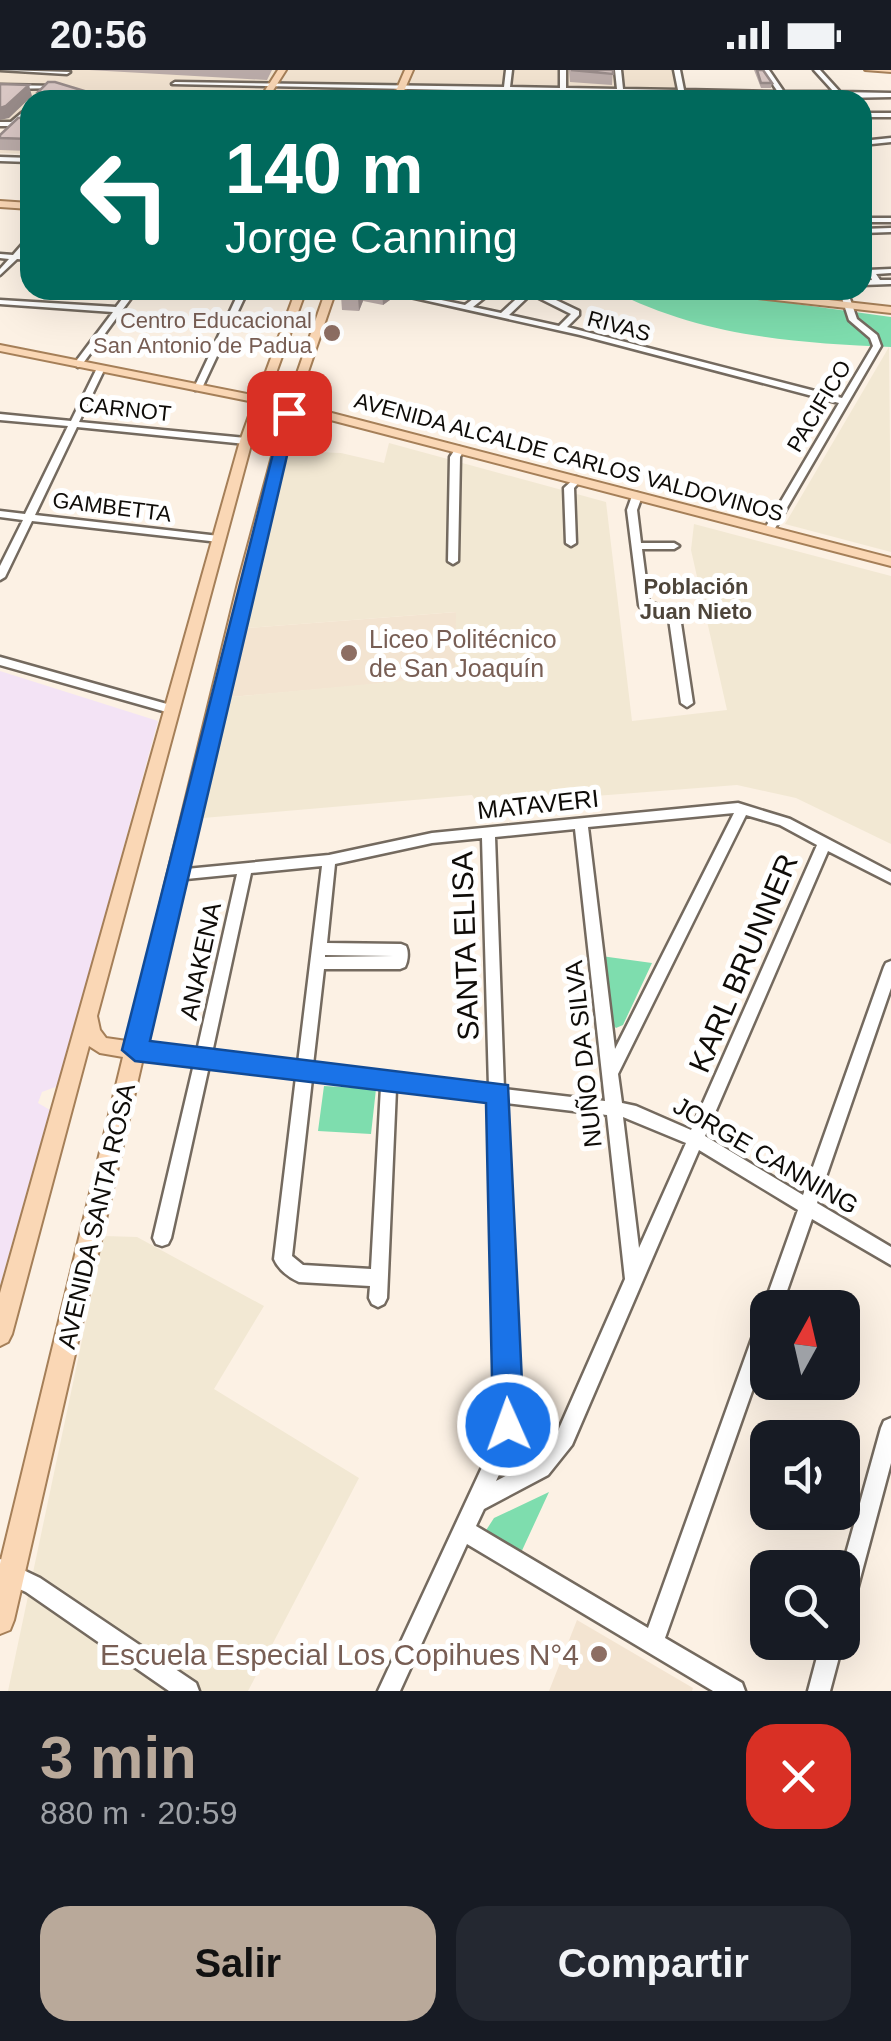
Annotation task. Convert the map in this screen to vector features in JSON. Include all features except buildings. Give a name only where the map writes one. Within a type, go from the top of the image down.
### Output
[{"type":"main road","points":[[269,90],[282,70]]},
{"type":"main road","points":[[401,88],[408,70]]},
{"type":"main road","points":[[869,70],[891,70]]},
{"type":"main road","points":[[0,1334],[246,440],[298,300]]},
{"type":"main road","name":"AVENIDA SANTA ROSA","points":[[0,1620],[5,1571],[291,406],[327,300]]},
{"type":"main road","points":[[790,300],[891,310]]},
{"type":"main road","name":"AVENIDA ALCALDE CARLOS VALDOVINOS","points":[[0,348],[291,406],[891,562]]},
{"type":"main road","points":[[89,1014],[91,1033],[100,1045],[135,1050]]},
{"type":"street","points":[[0,70],[68,71]]},
{"type":"street","points":[[507,90],[510,70]]},
{"type":"street","points":[[175,84],[563,90],[563,70]]},
{"type":"street","points":[[818,70],[835,90]]},
{"type":"street","points":[[50,89],[68,71]]},
{"type":"street","points":[[0,87],[64,89]]},
{"type":"street","points":[[13,124],[20,117]]},
{"type":"street","points":[[0,124],[20,124]]},
{"type":"street","points":[[872,134],[878,141]]},
{"type":"street","points":[[872,141],[891,140]]},
{"type":"street","points":[[0,273],[20,252]]},
{"type":"street","points":[[0,256],[20,257]]},
{"type":"street","points":[[872,274],[877,282]]},
{"type":"street","points":[[872,282],[891,282]]},
{"type":"street","points":[[78,364],[125,300]]},
{"type":"street","points":[[198,388],[239,300]]},
{"type":"street","name":"RIVAS","points":[[430,300],[581,333],[845,402]]},
{"type":"street","points":[[468,308],[478,300]]},
{"type":"street","points":[[503,316],[520,300]]},
{"type":"street","points":[[551,300],[576,313],[561,329]]},
{"type":"street","points":[[848,300],[851,308]]},
{"type":"street","points":[[0,302],[118,310]]},
{"type":"street","points":[[532,322],[545,309],[560,304]]},
{"type":"street","name":"PACIFICO","points":[[769,530],[878,346],[853,320],[851,308]]},
{"type":"street","points":[[0,577],[101,368]]},
{"type":"street","name":"CARNOT","points":[[0,417],[246,440]]},
{"type":"street","points":[[453,561],[454,457],[460,450]]},
{"type":"street","points":[[571,543],[568,488],[576,480]]},
{"type":"street","points":[[637,496],[632,504],[644,605],[673,610],[687,703]]},
{"type":"street","name":"GAMBETTA","points":[[0,514],[218,540]]},
{"type":"street","points":[[637,546],[674,546]]},
{"type":"street","points":[[0,661],[170,709]]},
{"type":"street","points":[[610,1074],[743,809]]},
{"type":"street","name":"MATAVERI","points":[[176,874],[329,860],[418,840],[743,809],[785,822],[891,878]]},
{"type":"street","name":"NUÑO DA SILVA","points":[[581,822],[634,1281]]},
{"type":"street","name":"SANTA ELISA","points":[[389,1691],[508,1434],[488,832]]},
{"type":"street","name":"KARL BRUNNER","points":[[476,1507],[493,1491],[541,1468],[559,1448],[824,843]]},
{"type":"street","points":[[329,860],[284,1259],[299,1273],[379,1278]]},
{"type":"street","name":"ANAKENA","points":[[162,1238],[245,868]]},
{"type":"street","points":[[778,1290],[891,967]]},
{"type":"street","name":"JORGE CANNING","points":[[135,1050],[613,1106],[662,1122],[697,1140],[891,1257]]},
{"type":"street","points":[[378,1298],[389,1080]]},
{"type":"street","points":[[653,1643],[750,1370]]},
{"type":"street","points":[[857,1550],[891,1428]]},
{"type":"street","points":[[464,1530],[734,1691]]},
{"type":"street","points":[[5,1571],[188,1691]]},
{"type":"street","points":[[819,1691],[827,1660]]},
{"type":"shaded area","points":[[0,70],[673,70],[676,90],[20,90],[20,154],[0,153],[0,144],[19,122],[0,122]]},
{"type":"shaded area","points":[[889,347],[891,552],[785,524]]},
{"type":"shaded area","points":[[389,443],[606,502],[632,721],[727,710],[691,550],[694,524],[891,576],[891,844],[796,798],[737,785],[478,805],[472,795],[203,818],[231,697],[455,676],[456,612],[247,628],[288,451],[341,453],[384,463]]},
{"type":"shaded area","name":"Liceo Politécnico de San Joaquín","points":[[457,612],[455,677],[231,697],[247,628]]},
{"type":"shaded area","points":[[0,671],[158,721],[58,1086],[42,1092],[38,1103],[50,1110],[0,1285]]},
{"type":"shaded area","points":[[104,1236],[137,1237],[264,1306],[214,1389],[359,1478],[248,1691],[8,1691]]},
{"type":"shaded area","name":"Escuela Especial Los Copihues N°4","points":[[577,1620],[693,1688],[692,1691],[549,1691]]},
{"type":"green space","points":[[634,300],[768,300],[891,317],[891,347],[748,334],[679,318]]},
{"type":"green space","points":[[601,956],[652,963],[623,1025],[616,1028],[610,1022]]},
{"type":"green space","points":[[324,1086],[376,1089],[371,1134],[318,1131]]},
{"type":"green space","points":[[521,1423],[550,1438],[543,1454],[513,1470],[506,1467]]},
{"type":"green space","points":[[549,1492],[519,1557],[483,1535],[494,1518]]},
{"type":"place","name":"Centro Educacional San Antonio de Padua","points":[[332,333]]},
{"type":"place","name":"Liceo Politécnico de San Joaquín","points":[[349,653]]},
{"type":"place","name":"Escuela Especial Los Copihues N°4","points":[[599,1654]]},
{"type":"district","name":"Población Juan Nieto","points":[[696,598]]},
{"type":"route","points":[[289,413],[135,1050],[498,1093],[508,1425]]}]
